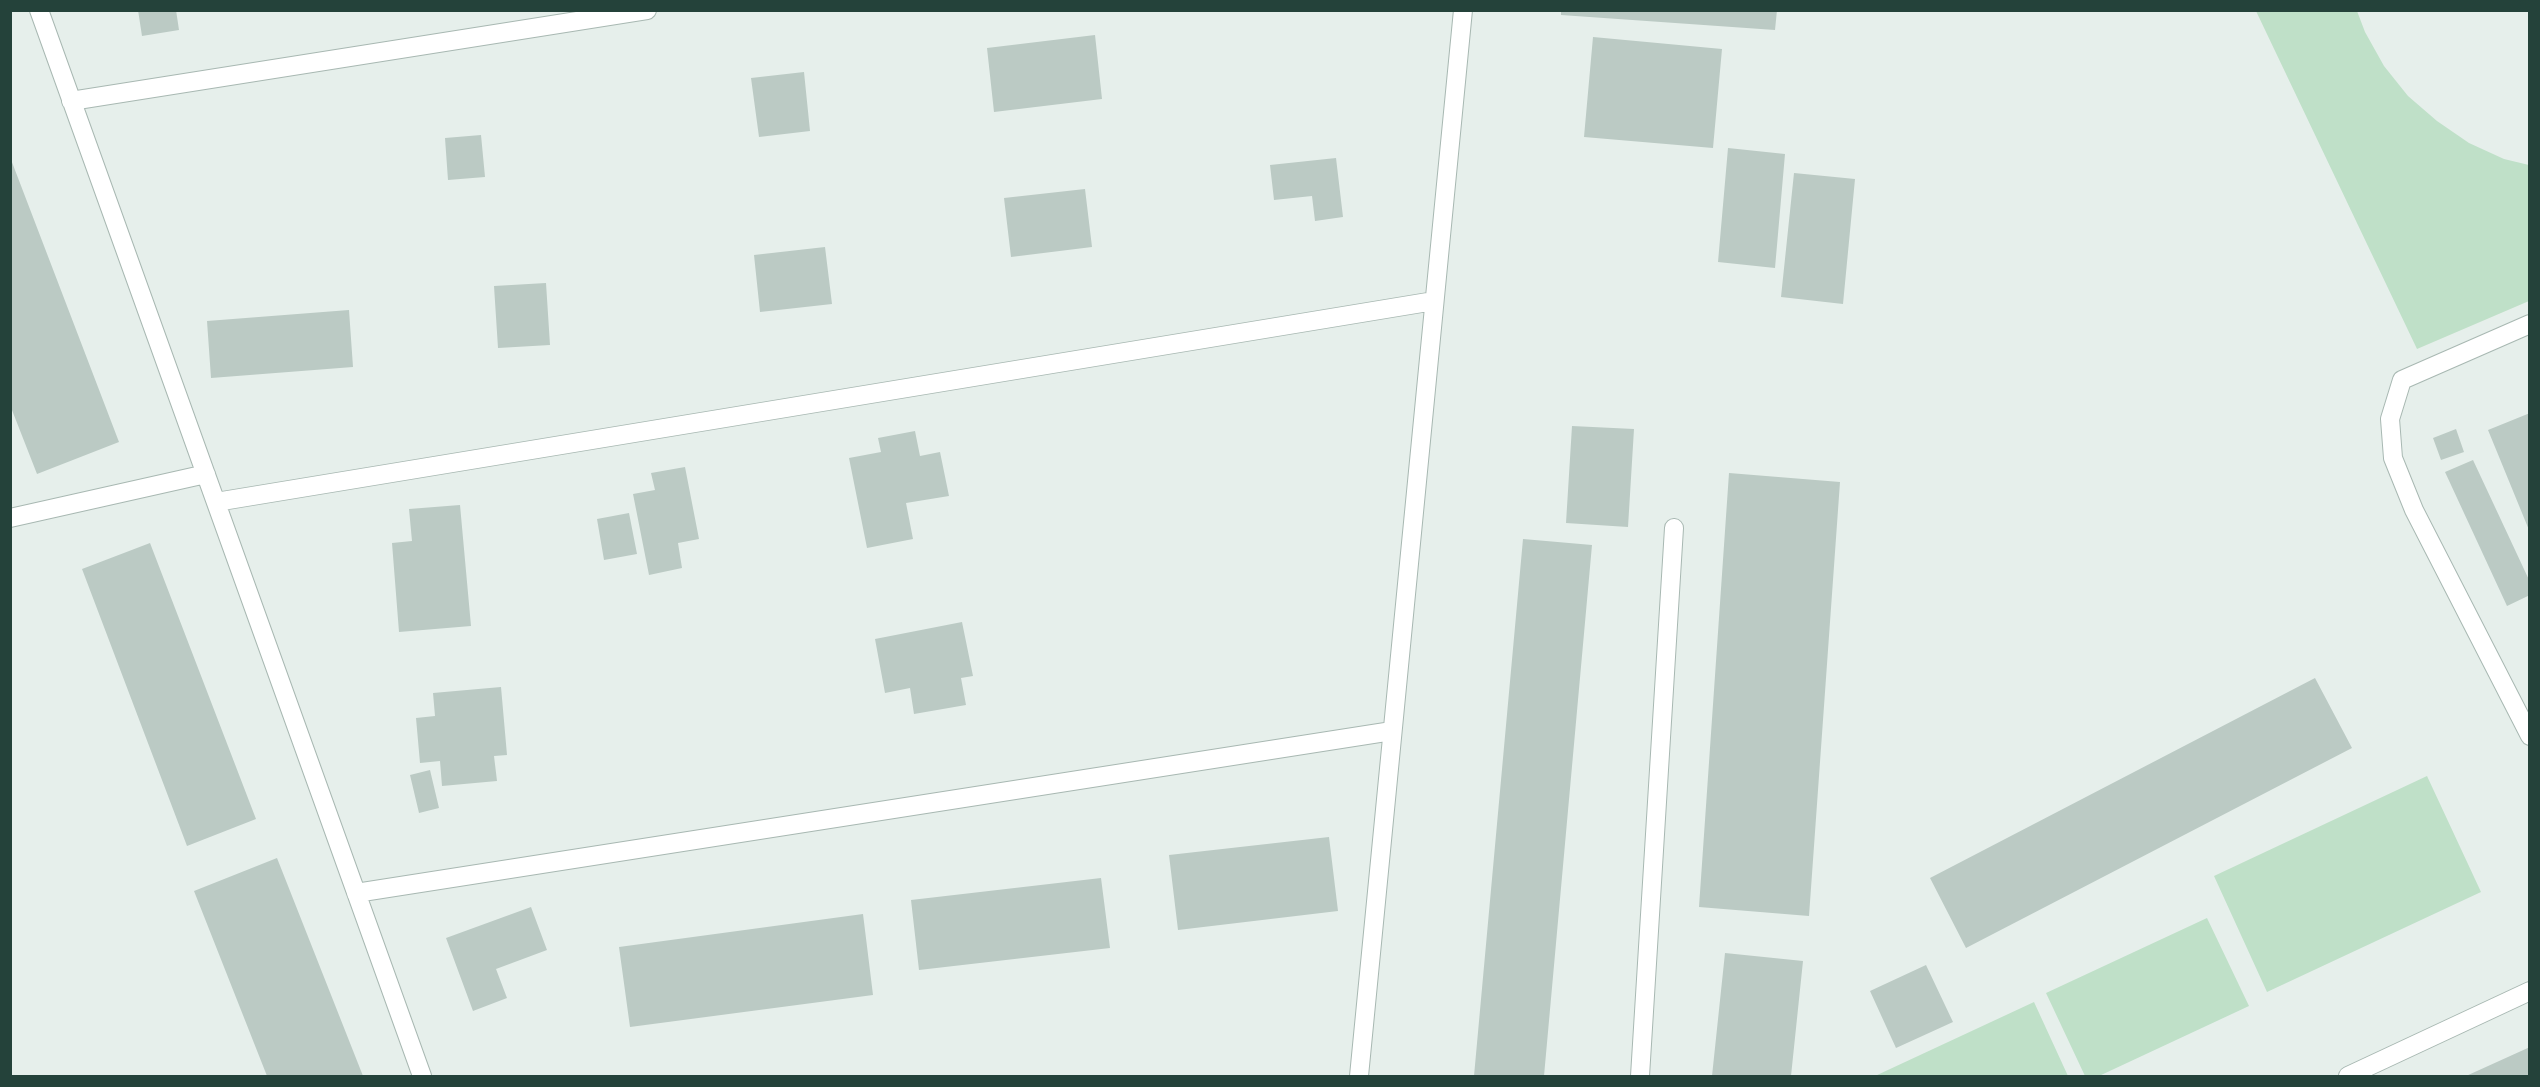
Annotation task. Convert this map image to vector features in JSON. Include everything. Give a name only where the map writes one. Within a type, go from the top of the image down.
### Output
[{"type":"lane","points":[[39,10],[422,1077]]},
{"type":"lane","points":[[71,100],[647,10]]},
{"type":"lane","points":[[1359,1077],[1463,10]]},
{"type":"lane","points":[[216,502],[1434,301]]},
{"type":"lane","points":[[2529,324],[2402,380],[2390,419],[2393,458],[2414,510],[2529,736]]},
{"type":"lane","points":[[10,518],[206,474]]},
{"type":"lane","points":[[1640,1077],[1674,528]]},
{"type":"lane","points":[[356,894],[1392,731]]},
{"type":"lane","points":[[2348,1077],[2529,991]]},
{"type":"green space","points":[[2256,11],[2357,11],[2365,32],[2384,66],[2408,96],[2437,121],[2469,143],[2504,159],[2529,165],[2529,301],[2417,349]]},
{"type":"green space","points":[[2427,776],[2481,892],[2267,992],[2214,876]]},
{"type":"green space","points":[[2207,918],[2249,1006],[2099,1076],[2085,1076],[2046,993]]},
{"type":"green space","points":[[2034,1002],[2068,1076],[1875,1076]]},
{"type":"building","points":[[138,10],[176,10],[179,30],[142,36]]},
{"type":"building","points":[[1561,10],[1777,10],[1775,30],[1561,15]]},
{"type":"building","points":[[1095,35],[1102,99],[994,112],[987,48]]},
{"type":"building","points":[[1593,37],[1722,49],[1713,148],[1584,137]]},
{"type":"building","points":[[804,72],[810,131],[759,137],[751,78]]},
{"type":"building","points":[[481,135],[485,177],[448,180],[445,138]]},
{"type":"building","points":[[1728,148],[1785,154],[1775,268],[1718,262]]},
{"type":"building","points":[[10,157],[119,442],[37,474],[10,405]]},
{"type":"building","points":[[1336,158],[1343,217],[1315,221],[1312,196],[1274,200],[1270,165]]},
{"type":"building","points":[[1794,173],[1855,179],[1843,304],[1781,297]]},
{"type":"building","points":[[1085,189],[1092,247],[1011,257],[1004,198]]},
{"type":"building","points":[[825,247],[832,304],[760,312],[754,255]]},
{"type":"building","points":[[546,283],[550,345],[498,348],[494,286]]},
{"type":"building","points":[[349,310],[353,367],[211,378],[207,321]]},
{"type":"building","points":[[2530,413],[2530,530],[2529,530],[2488,430]]},
{"type":"building","points":[[1572,426],[1634,429],[1628,527],[1566,523]]},
{"type":"building","points":[[2456,429],[2464,452],[2441,460],[2433,438]]},
{"type":"building","points":[[915,431],[920,456],[940,452],[949,496],[906,503],[913,539],[867,548],[849,458],[881,452],[878,438]]},
{"type":"building","points":[[2473,460],[2530,582],[2530,595],[2507,606],[2445,472]]},
{"type":"building","points":[[685,467],[699,539],[678,543],[682,568],[649,575],[633,494],[655,490],[651,473]]},
{"type":"building","points":[[1729,473],[1840,482],[1809,916],[1699,907]]},
{"type":"building","points":[[460,505],[471,626],[399,632],[392,543],[412,541],[409,509]]},
{"type":"building","points":[[629,513],[637,554],[604,560],[597,519]]},
{"type":"building","points":[[1523,539],[1592,545],[1544,1076],[1474,1076]]},
{"type":"building","points":[[150,543],[256,819],[187,846],[82,569]]},
{"type":"building","points":[[962,622],[973,676],[961,678],[966,705],[914,714],[910,688],[885,693],[875,639]]},
{"type":"building","points":[[2315,678],[2352,748],[1966,948],[1930,878]]},
{"type":"building","points":[[501,687],[507,755],[494,756],[497,781],[442,786],[440,761],[420,763],[416,718],[435,716],[433,693]]},
{"type":"building","points":[[430,770],[439,808],[419,813],[410,775]]},
{"type":"building","points":[[1329,837],[1338,911],[1178,930],[1169,855]]},
{"type":"building","points":[[277,858],[363,1076],[267,1076],[194,891]]},
{"type":"building","points":[[1101,878],[1110,948],[919,970],[911,900]]},
{"type":"building","points":[[531,907],[547,950],[496,969],[507,998],[473,1011],[446,938]]},
{"type":"building","points":[[863,914],[873,995],[630,1027],[619,947]]},
{"type":"building","points":[[1725,953],[1803,961],[1791,1076],[1712,1076]]},
{"type":"building","points":[[1926,965],[1953,1022],[1896,1048],[1870,991]]},
{"type":"building","points":[[2530,1047],[2530,1076],[2466,1076]]}]
